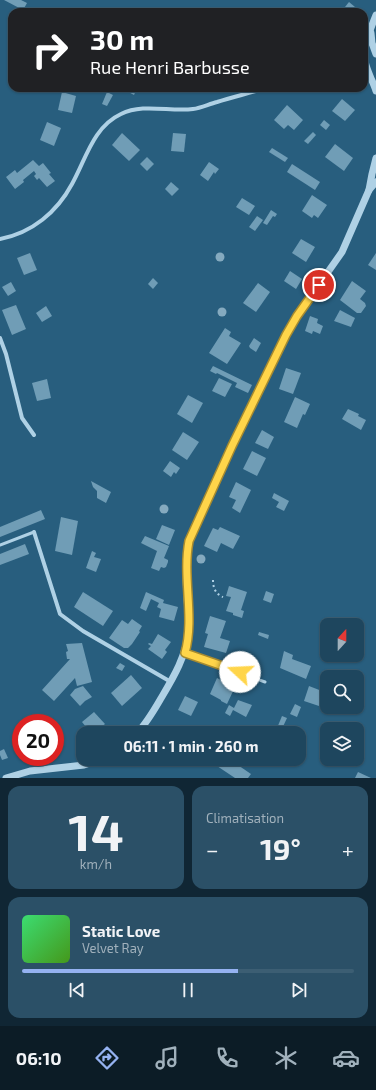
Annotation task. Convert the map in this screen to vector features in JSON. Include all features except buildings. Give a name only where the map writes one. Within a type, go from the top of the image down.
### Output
[{"type":"street","points":[[368,38],[376,15]]},
{"type":"street","points":[[370,32],[376,54]]},
{"type":"street","points":[[368,71],[376,91]]},
{"type":"street","points":[[0,239],[28,230],[53,212],[64,198],[72,184],[93,141],[106,124],[121,114],[136,110],[194,109],[252,92]]},
{"type":"street","points":[[142,726],[170,682],[185,653],[190,630],[186,556],[193,531],[232,446],[286,335],[297,316],[342,252],[369,190],[376,158]]},
{"type":"street","points":[[369,190],[376,182]]},
{"type":"street","points":[[0,338],[6,354],[22,418],[34,435]]},
{"type":"street","points":[[34,532],[60,614],[83,631],[170,682]]},
{"type":"street","points":[[6,778],[30,771],[76,766]]},
{"type":"lane","points":[[0,545],[34,532]]},
{"type":"lane","points":[[185,653],[265,682]]},
{"type":"path","points":[[212,580],[214,588],[219,595],[223,597]]},
{"type":"route","points":[[240,672],[185,653],[190,630],[186,556],[189,541],[198,518],[286,335],[297,316],[319,285]]}]
